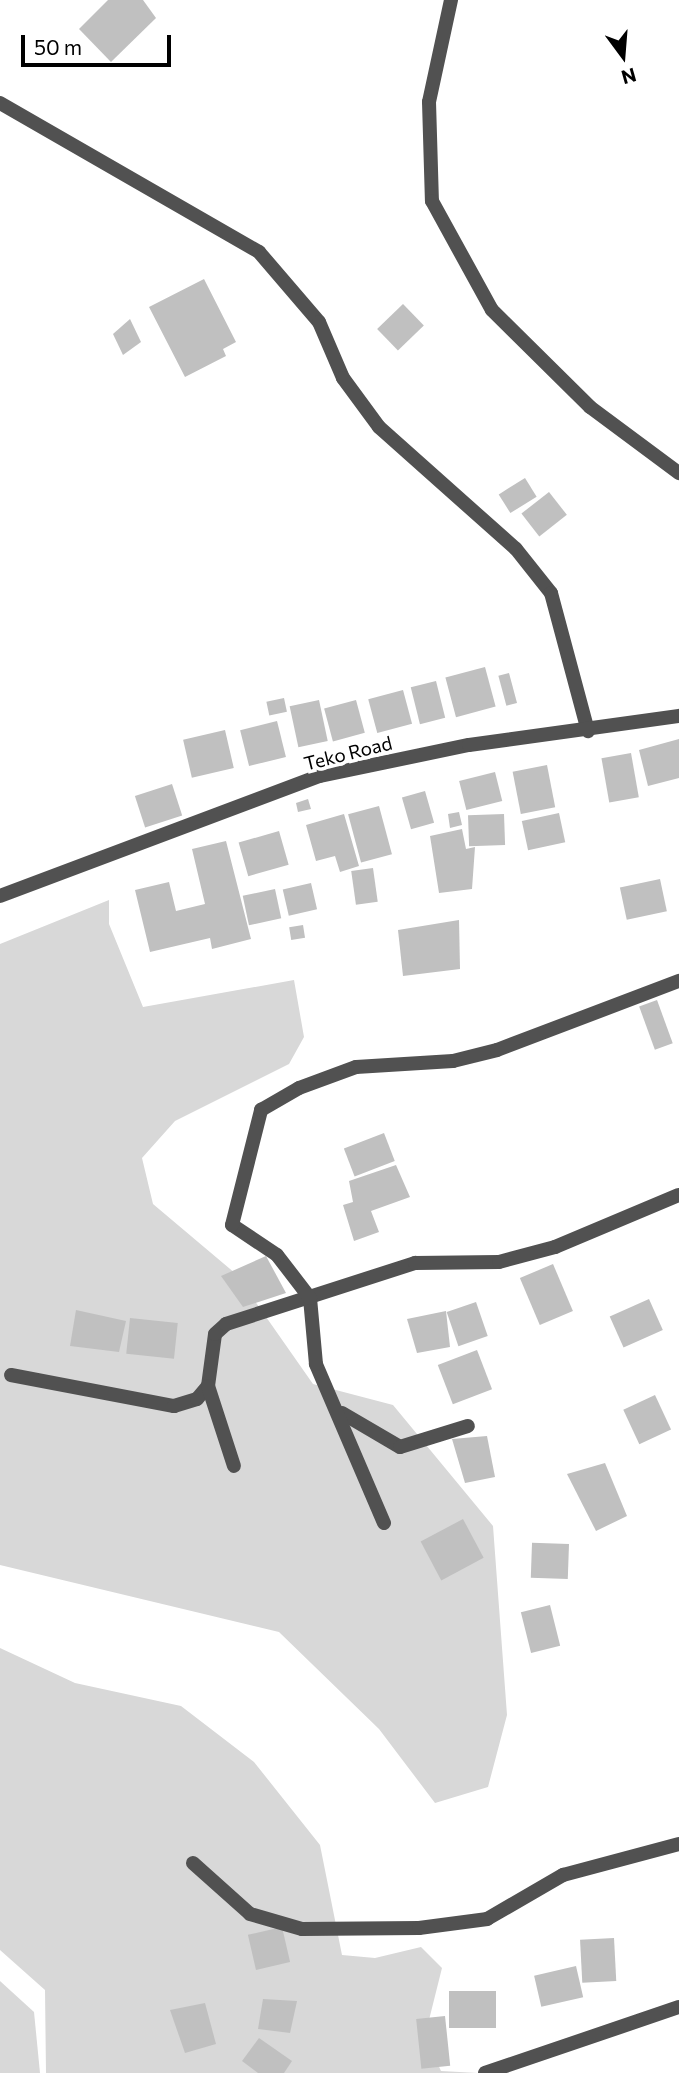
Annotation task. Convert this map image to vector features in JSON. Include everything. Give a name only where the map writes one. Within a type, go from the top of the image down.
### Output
[{"type":"street","points":[[451,0],[429,102],[432,201],[492,310],[590,407],[679,473]]},
{"type":"street","points":[[0,103],[259,252],[318,322],[343,378],[379,427],[516,549],[551,593],[588,731]]},
{"type":"street","name":"Teko Road","points":[[0,896],[320,776],[469,745],[588,731],[679,716]]},
{"type":"street","points":[[384,1523],[340,1412],[316,1364],[310,1298],[277,1255],[232,1225],[261,1110],[299,1088],[356,1067],[453,1061],[497,1050],[679,981]]},
{"type":"street","points":[[234,1466],[208,1386],[215,1334],[310,1298],[415,1263],[499,1262],[555,1247],[679,1195]]},
{"type":"street","points":[[11,1375],[174,1406],[197,1399],[208,1386]]},
{"type":"street","points":[[340,1412],[400,1447],[468,1426]]},
{"type":"street","points":[[193,1863],[250,1914],[302,1929],[419,1928],[487,1919],[563,1875],[679,1844]]},
{"type":"street","points":[[485,2073],[679,2007]]},
{"type":"shaded area","points":[[109,900],[109,924],[143,1007],[294,980],[304,1037],[289,1064],[175,1121],[142,1158],[153,1204],[236,1274],[313,1384],[393,1405],[493,1526],[507,1715],[488,1787],[435,1803],[379,1729],[279,1632],[0,1565],[0,944]]},
{"type":"shaded area","points":[[0,1648],[75,1683],[181,1706],[254,1762],[320,1845],[342,1955],[375,1958],[421,1947],[442,1968],[425,2036],[441,2071],[478,2073],[46,2073],[45,1990],[0,1950]]},
{"type":"shaded area","points":[[0,1981],[34,2012],[40,2073],[0,2073]]},
{"type":"building","points":[[108,0],[143,0],[156,18],[111,62],[79,29]]},
{"type":"building","points":[[204,279],[236,342],[223,349],[226,356],[185,377],[149,307]]},
{"type":"building","points":[[403,304],[424,326],[398,351],[377,329]]},
{"type":"building","points":[[130,319],[141,342],[123,355],[113,334]]},
{"type":"building","points":[[525,478],[537,497],[510,513],[499,494]]},
{"type":"building","points":[[549,492],[567,515],[539,536],[521,514]]},
{"type":"building","points":[[485,667],[496,707],[456,717],[445,678]]},
{"type":"building","points":[[509,673],[517,703],[506,706],[498,676]]},
{"type":"building","points":[[436,681],[445,718],[420,724],[411,687]]},
{"type":"building","points":[[403,690],[412,724],[377,733],[368,699]]},
{"type":"building","points":[[284,698],[287,712],[269,715],[266,702]]},
{"type":"building","points":[[319,700],[328,741],[298,747],[290,706]]},
{"type":"building","points":[[356,700],[365,733],[333,741],[324,709]]},
{"type":"building","points":[[277,721],[286,757],[249,766],[240,730]]},
{"type":"building","points":[[225,730],[234,768],[192,778],[183,740]]},
{"type":"building","points":[[679,739],[679,778],[648,786],[639,750]]},
{"type":"building","points":[[631,753],[639,797],[609,803],[601,758]]},
{"type":"building","points":[[547,765],[555,807],[521,814],[513,772]]},
{"type":"building","points":[[495,772],[502,801],[466,810],[459,781]]},
{"type":"building","points":[[172,784],[182,815],[145,827],[135,796]]},
{"type":"building","points":[[425,791],[434,823],[411,829],[402,798]]},
{"type":"building","points":[[308,799],[311,809],[298,812],[296,803]]},
{"type":"building","points":[[379,806],[392,854],[361,863],[348,814]]},
{"type":"building","points":[[459,812],[462,825],[450,828],[448,814]]},
{"type":"building","points":[[559,813],[565,842],[528,850],[522,821]]},
{"type":"building","points":[[344,814],[359,866],[340,872],[335,856],[316,861],[306,825]]},
{"type":"building","points":[[504,814],[505,845],[469,846],[468,815]]},
{"type":"building","points":[[462,829],[466,849],[475,847],[472,889],[439,893],[430,836]]},
{"type":"building","points":[[279,831],[289,865],[248,876],[239,843]]},
{"type":"building","points":[[226,841],[251,939],[212,949],[210,938],[150,952],[135,890],[169,882],[176,911],[205,904],[192,849]]},
{"type":"building","points":[[373,868],[378,902],[356,905],[351,871]]},
{"type":"building","points":[[660,879],[667,911],[627,920],[620,888]]},
{"type":"building","points":[[311,883],[317,909],[289,916],[283,890]]},
{"type":"building","points":[[275,889],[281,918],[249,925],[243,896]]},
{"type":"building","points":[[459,920],[460,969],[403,976],[398,930]]},
{"type":"building","points":[[303,925],[305,938],[291,940],[289,927]]},
{"type":"building","points":[[657,1000],[673,1043],[655,1050],[639,1006]]},
{"type":"building","points":[[384,1133],[395,1161],[355,1176],[344,1148]]},
{"type":"building","points":[[396,1165],[410,1197],[371,1211],[379,1232],[354,1241],[343,1205],[353,1202],[349,1181]]},
{"type":"building","points":[[266,1256],[286,1293],[243,1307],[221,1276]]},
{"type":"building","points":[[553,1264],[573,1311],[540,1325],[520,1278]]},
{"type":"building","points":[[649,1299],[663,1330],[624,1348],[610,1316]]},
{"type":"building","points":[[476,1302],[488,1336],[458,1346],[447,1312]]},
{"type":"building","points":[[76,1310],[126,1321],[119,1352],[70,1346]]},
{"type":"building","points":[[446,1311],[450,1347],[417,1353],[407,1319]]},
{"type":"building","points":[[130,1318],[178,1323],[174,1359],[126,1354]]},
{"type":"building","points":[[477,1350],[492,1389],[453,1404],[438,1365]]},
{"type":"building","points":[[655,1395],[671,1429],[639,1444],[623,1410]]},
{"type":"building","points":[[487,1436],[495,1477],[465,1483],[452,1439]]},
{"type":"building","points":[[605,1463],[627,1516],[596,1531],[567,1474]]},
{"type":"building","points":[[463,1519],[484,1558],[441,1580],[421,1542]]},
{"type":"building","points":[[532,1543],[569,1544],[568,1579],[531,1578]]},
{"type":"building","points":[[550,1605],[560,1646],[531,1653],[521,1612]]},
{"type":"building","points":[[282,1927],[290,1962],[256,1970],[248,1935]]},
{"type":"building","points":[[614,1938],[616,1981],[582,1983],[580,1940]]},
{"type":"building","points":[[576,1966],[583,1997],[541,2007],[534,1976]]},
{"type":"building","points":[[449,1991],[496,1991],[496,2028],[449,2028]]},
{"type":"building","points":[[263,1999],[297,2001],[290,2033],[258,2029]]},
{"type":"building","points":[[205,2003],[216,2044],[185,2053],[170,2010]]},
{"type":"building","points":[[445,2016],[450,2066],[421,2069],[416,2019]]},
{"type":"building","points":[[259,2038],[292,2061],[284,2073],[258,2073],[242,2061]]}]
